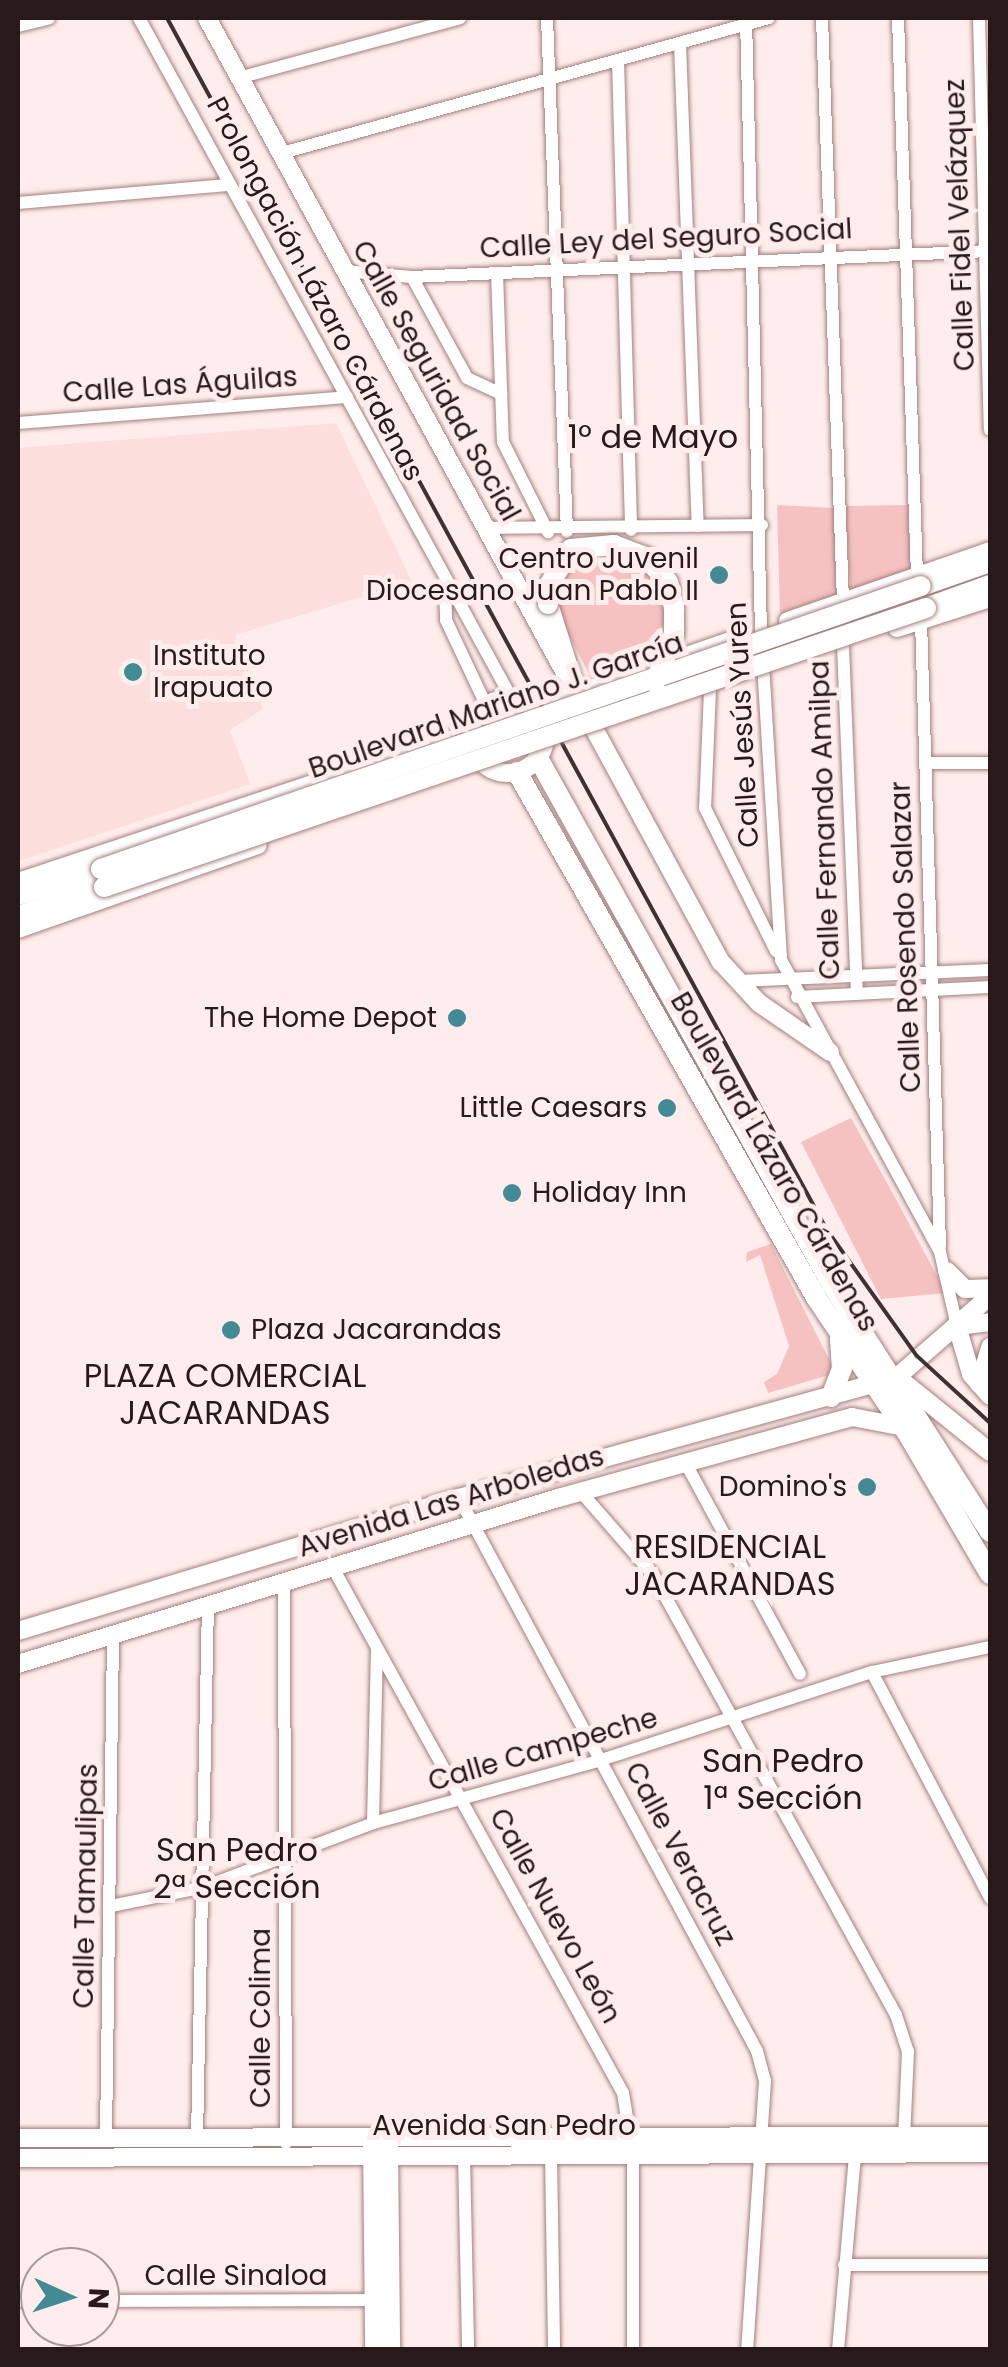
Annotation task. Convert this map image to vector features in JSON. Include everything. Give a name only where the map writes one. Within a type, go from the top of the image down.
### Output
[{"type":"main road","points":[[576,693],[548,604],[550,585],[571,549],[614,545],[646,557],[668,582],[674,635],[655,682]]},
{"type":"main road","name":"Boulevard Mariano J. García","points":[[18,916],[102,878],[655,682],[919,581],[990,562]]},
{"type":"main road","name":"Boulevard Mariano J. García","points":[[18,895],[102,878],[924,614],[990,585]]},
{"type":"main road","name":"Boulevard Lázaro Cárdenas","points":[[541,750],[832,1285],[897,1377],[990,1532]]},
{"type":"main road","name":"Boulevard Lázaro Cárdenas","points":[[517,772],[840,1336],[906,1431],[990,1574]]},
{"type":"main road","points":[[720,1128],[734,1129],[754,1146]]},
{"type":"main road","points":[[832,1396],[842,1369],[840,1336]]},
{"type":"main road","points":[[897,1377],[906,1431]]},
{"type":"street","points":[[18,26],[49,18]]},
{"type":"street","name":"Prolongación Lázaro Cárdenas","points":[[139,18],[445,584]]},
{"type":"street","name":"Calle Seguridad Social","points":[[207,18],[693,913],[739,982],[759,1004],[830,1052]]},
{"type":"street","points":[[242,77],[460,18]]},
{"type":"street","points":[[547,18],[553,76],[567,532]]},
{"type":"street","points":[[282,154],[680,43],[746,20],[768,18]]},
{"type":"street","points":[[822,18],[843,602]]},
{"type":"street","points":[[898,18],[919,581]]},
{"type":"street","name":"Calle Fidel Velázquez","points":[[979,18],[990,430]]},
{"type":"street","name":"Calle Jesús Yuren","points":[[746,20],[762,525],[761,631],[781,960],[797,997],[940,1252],[957,1326]]},
{"type":"street","points":[[680,43],[698,526]]},
{"type":"street","points":[[618,60],[631,530]]},
{"type":"street","points":[[18,203],[230,185]]},
{"type":"street","name":"Calle Ley del Seguro Social","points":[[344,270],[412,277],[754,266],[832,255],[988,252]]},
{"type":"street","points":[[498,273],[503,442],[548,532]]},
{"type":"street","points":[[412,277],[467,378],[501,394]]},
{"type":"street","name":"Calle Las Águilas","points":[[18,423],[347,398]]},
{"type":"street","points":[[484,528],[567,532],[762,525]]},
{"type":"street","points":[[445,584],[512,699],[533,709],[843,602],[919,581],[990,550]]},
{"type":"street","points":[[445,584],[446,620],[486,706]]},
{"type":"street","points":[[18,929],[483,764],[517,772],[541,750],[593,728],[844,646],[924,614],[990,598]]},
{"type":"street","name":"Calle Rosendo Salazar","points":[[924,614],[940,1252]]},
{"type":"street","name":"Calle Fernando Amilpa","points":[[844,646],[857,994]]},
{"type":"street","points":[[710,690],[706,808],[781,960]]},
{"type":"street","points":[[18,882],[471,732],[486,706],[512,699]]},
{"type":"street","points":[[533,709],[541,750]]},
{"type":"street","points":[[471,732],[483,764]]},
{"type":"street","points":[[425,746],[438,759],[438,780]]},
{"type":"street","points":[[926,764],[990,763]]},
{"type":"street","points":[[194,824],[191,846],[205,864]]},
{"type":"street","points":[[739,982],[932,968],[990,970]]},
{"type":"street","points":[[810,976],[812,995]]},
{"type":"street","points":[[797,997],[990,986]]},
{"type":"street","points":[[947,1271],[964,1288],[990,1288]]},
{"type":"street","points":[[990,1296],[897,1377],[990,1452]]},
{"type":"street","points":[[957,1326],[990,1322]]},
{"type":"street","points":[[957,1326],[985,1390]]},
{"type":"street","points":[[985,1390],[990,1347]]},
{"type":"street","name":"Avenida Las Arboledas","points":[[18,1631],[459,1498],[897,1377]]},
{"type":"street","name":"Avenida Las Arboledas","points":[[18,1664],[470,1524],[852,1417],[906,1431]]},
{"type":"street","points":[[685,1462],[800,1674]]},
{"type":"street","points":[[550,1474],[558,1498]]},
{"type":"street","points":[[581,1492],[654,1576],[736,1718],[896,2016],[908,2050],[904,2138]]},
{"type":"street","name":"Calle Veracruz","points":[[459,1498],[758,2051],[765,2080],[747,2350]]},
{"type":"street","name":"Calle Nuevo León","points":[[332,1566],[623,2093],[633,2146],[633,2350]]},
{"type":"street","name":"Calle Colima","points":[[284,1581],[286,2145]]},
{"type":"street","points":[[198,2137],[208,1606]]},
{"type":"street","points":[[43,1624],[51,1654]]},
{"type":"street","name":"Calle Tamaulipas","points":[[106,2137],[114,1635]]},
{"type":"street","name":"Calle Campeche","points":[[111,1906],[204,1887],[286,1860],[374,1824],[601,1760],[872,1672],[990,1647]]},
{"type":"street","points":[[374,1824],[378,1648]]},
{"type":"street","points":[[872,1672],[990,1898]]},
{"type":"street","name":"Avenida San Pedro","points":[[18,2158],[286,2145],[762,2146],[990,2136]]},
{"type":"street","name":"Avenida San Pedro","points":[[18,2138],[198,2137],[286,2145]]},
{"type":"street","points":[[374,2350],[380,2145]]},
{"type":"street","points":[[380,2145],[391,2350]]},
{"type":"street","name":"Avenida San Pedro","points":[[380,2145],[464,2154],[551,2154],[633,2146]]},
{"type":"street","name":"Avenida San Pedro","points":[[762,2146],[855,2154],[990,2152]]},
{"type":"street","points":[[464,2154],[468,2350]]},
{"type":"street","points":[[551,2154],[554,2350]]},
{"type":"street","points":[[838,2350],[855,2154]]},
{"type":"street","points":[[844,2265],[990,2265]]},
{"type":"street","name":"Calle Sinaloa","points":[[120,2301],[373,2300]]},
{"type":"shaded area","name":"Instituto Irapuato","points":[[336,423],[412,582],[235,635],[263,709],[230,730],[250,784],[18,861],[18,448]]},
{"type":"shaded area","points":[[777,505],[835,508],[839,595],[780,614]]},
{"type":"shaded area","points":[[908,505],[911,571],[851,591],[844,506]]},
{"type":"shaded area","points":[[609,558],[641,566],[654,579],[666,619],[644,662],[590,676],[555,608],[559,576],[586,559]]},
{"type":"shaded area","points":[[851,1118],[946,1293],[881,1299],[801,1142]]},
{"type":"shaded area","points":[[771,1244],[836,1373],[768,1393],[764,1382],[777,1374],[789,1346],[760,1255],[746,1262],[747,1252]]},
{"type":"railway","points":[[167,18],[827,1230],[917,1356],[990,1423]]},
{"type":"place","name":"Centro Juvenil Diocesano Juan Pablo II","points":[[719,575]]},
{"type":"place","name":"Instituto Irapuato","points":[[133,672]]},
{"type":"place","name":"The Home Depot","points":[[457,1018]]},
{"type":"place","name":"Little Caesars","points":[[667,1108]]},
{"type":"place","name":"Holiday Inn","points":[[512,1193]]},
{"type":"place","name":"Plaza Jacarandas","points":[[231,1330]]},
{"type":"place","name":"Domino's","points":[[867,1487]]},
{"type":"district","name":"1º de Mayo","points":[[653,437]]},
{"type":"district","name":"PLAZA COMERCIAL JACARANDAS","points":[[225,1396]]},
{"type":"district","name":"RESIDENCIAL JACARANDAS","points":[[730,1566]]},
{"type":"district","name":"San Pedro 1ª Sección","points":[[783,1780]]},
{"type":"district","name":"San Pedro 2ª Sección","points":[[237,1870]]}]
